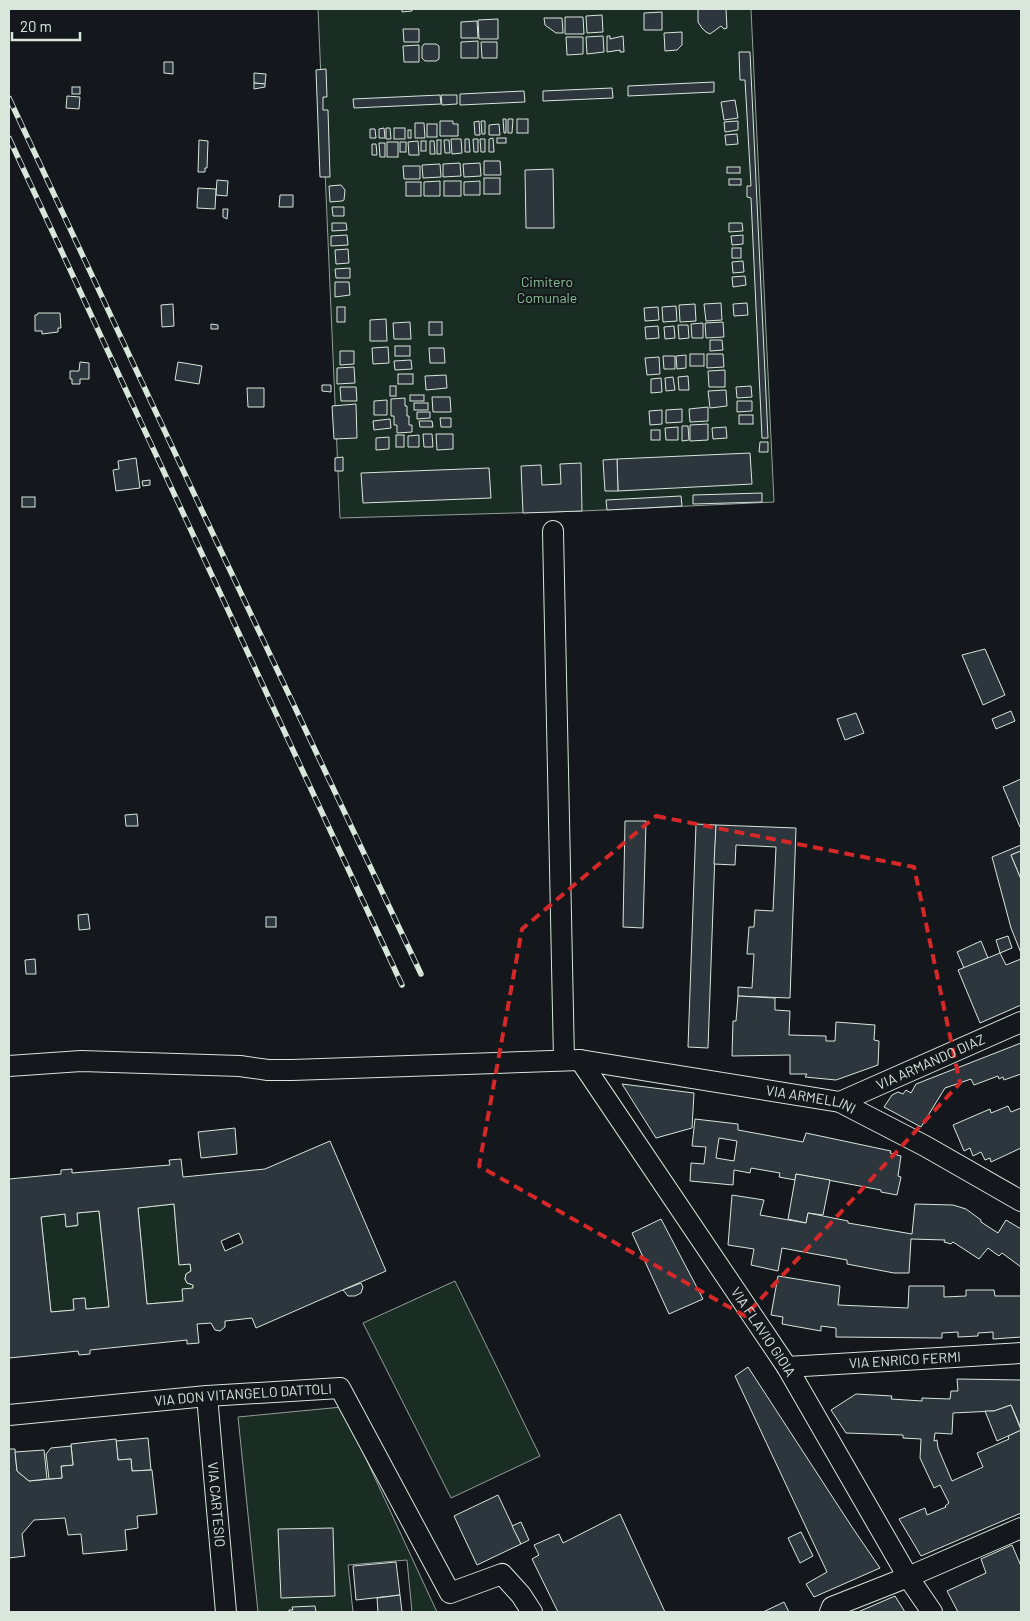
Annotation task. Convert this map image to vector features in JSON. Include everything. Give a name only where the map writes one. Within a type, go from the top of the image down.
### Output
[{"type":"street","points":[[553,531],[572,1060]]},
{"type":"street","name":"VIA ARMANDO DIAZ","points":[[840,1102],[1021,1022]]},
{"type":"street","name":"VIA ARMELLINI","points":[[9,1066],[81,1061],[292,1070],[572,1060],[840,1102],[925,1146],[1021,1201]]},
{"type":"street","name":"VIA FLAVIO GIOIA","points":[[572,1060],[787,1367],[908,1577],[932,1612]]},
{"type":"street","name":"VIA ENRICO FERMI","points":[[787,1367],[1021,1353]]},
{"type":"street","name":"VIA DON VITANGELO DATTOLI","points":[[9,1415],[207,1396],[340,1388],[450,1593],[502,1574],[532,1612]]},
{"type":"street","name":"VIA CARTESIO","points":[[207,1396],[226,1612]]},
{"type":"street","points":[[830,1612],[832,1607],[908,1577],[1021,1528]]},
{"type":"highlighted area","points":[[656,816],[914,867],[960,1083],[745,1316],[479,1166],[522,929]]},
{"type":"green space","name":"Cimitero Comunale","points":[[318,9],[751,9],[774,502],[582,511],[340,518]]},
{"type":"green space","points":[[174,1204],[179,1264],[190,1264],[191,1271],[186,1274],[185,1279],[187,1283],[193,1285],[193,1288],[183,1301],[147,1304],[138,1208]]},
{"type":"green space","points":[[99,1211],[109,1307],[86,1309],[84,1298],[74,1299],[74,1310],[51,1312],[41,1217],[65,1214],[66,1226],[77,1226],[77,1213]]},
{"type":"green space","points":[[455,1281],[540,1456],[451,1498],[363,1323]]},
{"type":"green space","points":[[342,1407],[437,1612],[412,1612],[407,1560],[348,1565],[353,1612],[258,1612],[238,1417]]},
{"type":"building","points":[[402,9],[412,9],[412,11],[402,12]]},
{"type":"building","points":[[698,9],[726,9],[727,28],[724,29],[721,26],[710,34],[706,32],[698,22]]},
{"type":"building","points":[[662,12],[662,30],[644,30],[644,13]]},
{"type":"building","points":[[602,15],[603,32],[587,33],[586,16]]},
{"type":"building","points":[[565,17],[583,17],[584,34],[565,34]]},
{"type":"building","points":[[544,18],[562,18],[563,33],[556,33],[545,25]]},
{"type":"building","points":[[498,19],[498,39],[479,39],[478,20]]},
{"type":"building","points":[[477,21],[478,38],[461,38],[461,22]]},
{"type":"building","points":[[403,29],[419,29],[419,42],[404,42]]},
{"type":"building","points":[[682,32],[682,45],[677,50],[665,51],[664,33]]},
{"type":"building","points":[[603,36],[604,52],[587,54],[586,37]]},
{"type":"building","points":[[607,36],[610,36],[610,39],[623,36],[624,52],[620,52],[620,50],[607,52]]},
{"type":"building","points":[[566,37],[583,37],[583,54],[567,55]]},
{"type":"building","points":[[478,41],[478,58],[461,58],[461,42]]},
{"type":"building","points":[[481,42],[497,42],[497,58],[482,58]]},
{"type":"building","points":[[424,44],[436,44],[439,46],[439,59],[436,61],[425,61],[422,58],[422,47]]},
{"type":"building","points":[[419,45],[419,62],[404,62],[403,46]]},
{"type":"building","points":[[739,52],[750,52],[768,438],[762,438],[751,198],[747,197],[747,186],[751,186],[745,80],[740,80]]},
{"type":"building","points":[[164,62],[173,62],[173,74],[164,73]]},
{"type":"building","points":[[326,69],[327,97],[323,97],[323,110],[328,110],[330,177],[320,177],[316,70]]},
{"type":"building","points":[[254,73],[266,74],[265,84],[254,83]]},
{"type":"building","points":[[714,82],[714,92],[628,96],[628,86]]},
{"type":"building","points":[[254,83],[265,84],[265,87],[254,89]]},
{"type":"building","points":[[72,87],[80,87],[80,94],[72,94]]},
{"type":"building","points":[[612,88],[613,98],[543,101],[543,91]]},
{"type":"building","points":[[524,91],[525,102],[460,105],[460,94]]},
{"type":"building","points":[[440,95],[441,104],[354,108],[353,99]]},
{"type":"building","points":[[441,95],[457,95],[457,104],[442,105]]},
{"type":"building","points":[[67,96],[80,97],[79,109],[66,108]]},
{"type":"building","points":[[735,100],[738,118],[724,120],[721,102]]},
{"type":"building","points":[[503,119],[506,119],[506,133],[504,133]]},
{"type":"building","points":[[508,119],[513,119],[512,133],[508,133]]},
{"type":"building","points":[[517,119],[528,119],[528,133],[517,133]]},
{"type":"building","points":[[440,121],[453,121],[453,124],[458,124],[458,136],[440,136]]},
{"type":"building","points":[[479,121],[480,135],[475,135],[474,122]]},
{"type":"building","points":[[481,121],[485,121],[485,134],[482,134]]},
{"type":"building","points":[[738,121],[738,130],[725,132],[724,122]]},
{"type":"building","points":[[415,123],[424,123],[425,138],[415,138]]},
{"type":"building","points":[[427,124],[437,124],[437,137],[427,137]]},
{"type":"building","points":[[499,124],[500,135],[489,135],[489,125]]},
{"type":"building","points":[[384,128],[385,138],[379,138],[379,129]]},
{"type":"building","points":[[386,128],[390,128],[391,139],[386,139]]},
{"type":"building","points":[[394,128],[405,128],[405,139],[394,139]]},
{"type":"building","points":[[370,129],[375,129],[376,138],[370,138]]},
{"type":"building","points":[[408,130],[411,130],[411,138],[408,138]]},
{"type":"building","points":[[737,134],[738,144],[726,145],[725,135]]},
{"type":"building","points":[[493,138],[494,152],[489,152],[489,139]]},
{"type":"building","points":[[497,138],[506,138],[506,143],[497,143]]},
{"type":"building","points":[[451,139],[461,139],[462,153],[452,154]]},
{"type":"building","points":[[465,139],[469,139],[470,152],[465,152]]},
{"type":"building","points":[[473,139],[478,139],[478,152],[474,152]]},
{"type":"building","points":[[480,139],[485,139],[485,152],[481,152]]},
{"type":"building","points":[[199,140],[208,141],[207,168],[205,168],[205,172],[198,172]]},
{"type":"building","points":[[437,140],[441,140],[441,154],[437,154]]},
{"type":"building","points":[[444,140],[449,140],[450,153],[445,153]]},
{"type":"building","points":[[418,141],[419,155],[409,155],[408,142]]},
{"type":"building","points":[[421,141],[426,141],[426,151],[421,151]]},
{"type":"building","points":[[430,141],[434,141],[435,154],[430,154]]},
{"type":"building","points":[[387,142],[398,142],[398,157],[387,157]]},
{"type":"building","points":[[400,142],[406,142],[406,152],[400,152]]},
{"type":"building","points":[[379,143],[385,143],[385,157],[380,157]]},
{"type":"building","points":[[372,144],[376,144],[377,155],[372,155]]},
{"type":"building","points":[[484,161],[500,161],[501,175],[484,175]]},
{"type":"building","points":[[460,163],[461,176],[443,177],[443,164]]},
{"type":"building","points":[[480,163],[481,176],[464,177],[463,164]]},
{"type":"building","points":[[440,164],[441,177],[423,178],[422,165]]},
{"type":"building","points":[[403,166],[420,166],[420,179],[404,179]]},
{"type":"building","points":[[727,167],[740,167],[740,173],[727,173]]},
{"type":"building","points":[[553,169],[554,228],[526,228],[525,170]]},
{"type":"building","points":[[484,178],[500,178],[500,194],[484,194]]},
{"type":"building","points":[[729,179],[741,179],[741,185],[729,185]]},
{"type":"building","points":[[217,180],[228,181],[227,196],[216,195]]},
{"type":"building","points":[[440,181],[440,196],[424,196],[424,182]]},
{"type":"building","points":[[444,181],[461,181],[461,196],[444,196]]},
{"type":"building","points":[[480,181],[480,195],[464,195],[464,182]]},
{"type":"building","points":[[406,182],[421,182],[421,196],[406,196]]},
{"type":"building","points":[[341,185],[345,190],[344,200],[330,202],[329,186]]},
{"type":"building","points":[[198,188],[216,189],[215,209],[197,208]]},
{"type":"building","points":[[280,195],[293,195],[293,207],[279,207]]},
{"type":"building","points":[[332,207],[344,207],[344,216],[333,216]]},
{"type":"building","points":[[223,209],[228,209],[227,219],[223,217]]},
{"type":"building","points":[[332,223],[346,223],[347,230],[332,231]]},
{"type":"building","points":[[729,223],[742,223],[743,231],[729,232]]},
{"type":"building","points":[[347,235],[348,245],[331,246],[331,236]]},
{"type":"building","points":[[743,235],[743,244],[732,245],[731,236]]},
{"type":"building","points":[[732,248],[741,248],[741,258],[732,258]]},
{"type":"building","points":[[348,249],[349,263],[336,264],[335,250]]},
{"type":"building","points":[[743,261],[744,272],[733,273],[732,262]]},
{"type":"building","points":[[350,268],[350,278],[336,278],[335,269]]},
{"type":"building","points":[[745,276],[746,285],[733,287],[732,277]]},
{"type":"building","points":[[335,282],[349,282],[350,295],[335,297]]},
{"type":"building","points":[[721,303],[722,320],[706,321],[704,304]]},
{"type":"building","points":[[747,303],[748,315],[734,316],[733,304]]},
{"type":"building","points":[[173,304],[174,326],[162,327],[161,305]]},
{"type":"building","points":[[695,304],[696,321],[680,322],[679,305]]},
{"type":"building","points":[[676,306],[677,321],[663,322],[662,307]]},
{"type":"building","points":[[337,307],[345,307],[345,322],[337,322]]},
{"type":"building","points":[[658,307],[659,320],[645,321],[644,308]]},
{"type":"building","points":[[38,313],[60,313],[61,328],[58,328],[58,332],[42,334],[42,331],[35,331],[35,315]]},
{"type":"building","points":[[386,319],[387,341],[370,341],[370,320]]},
{"type":"building","points":[[410,322],[411,339],[394,339],[393,323]]},
{"type":"building","points":[[429,322],[442,322],[442,335],[429,335]]},
{"type":"building","points":[[723,322],[724,337],[706,338],[705,323]]},
{"type":"building","points":[[703,323],[703,338],[692,338],[691,324]]},
{"type":"building","points":[[211,324],[218,325],[218,329],[211,329]]},
{"type":"building","points":[[678,325],[688,325],[689,338],[679,339]]},
{"type":"building","points":[[658,326],[659,338],[646,339],[645,327]]},
{"type":"building","points":[[674,326],[675,338],[665,339],[664,327]]},
{"type":"building","points":[[710,340],[722,340],[723,350],[710,351]]},
{"type":"building","points":[[395,346],[410,346],[410,356],[395,356]]},
{"type":"building","points":[[388,347],[389,363],[373,364],[372,348]]},
{"type":"building","points":[[429,348],[444,348],[445,363],[430,363]]},
{"type":"building","points":[[340,351],[354,351],[354,364],[340,365]]},
{"type":"building","points":[[690,354],[704,354],[704,366],[690,366]]},
{"type":"building","points":[[707,354],[723,354],[724,367],[707,368]]},
{"type":"building","points":[[686,355],[686,368],[677,369],[676,356]]},
{"type":"building","points":[[663,356],[675,356],[675,369],[664,369]]},
{"type":"building","points":[[659,357],[660,374],[647,375],[645,358]]},
{"type":"building","points":[[411,360],[412,369],[395,370],[394,361]]},
{"type":"building","points":[[80,362],[89,363],[89,379],[80,379],[80,384],[72,384],[70,371],[79,371]]},
{"type":"building","points":[[178,362],[202,366],[199,384],[175,380]]},
{"type":"building","points":[[354,367],[355,383],[337,384],[337,368]]},
{"type":"building","points":[[725,370],[725,387],[709,387],[708,371]]},
{"type":"building","points":[[398,374],[413,374],[413,384],[398,384]]},
{"type":"building","points":[[446,375],[447,388],[426,390],[425,376]]},
{"type":"building","points":[[688,376],[689,390],[679,390],[678,377]]},
{"type":"building","points":[[673,377],[675,390],[666,391],[665,378]]},
{"type":"building","points":[[661,378],[662,392],[651,393],[651,379]]},
{"type":"building","points":[[322,385],[331,385],[331,392],[322,391]]},
{"type":"building","points":[[390,386],[396,386],[396,396],[390,396]]},
{"type":"building","points":[[751,386],[752,397],[737,398],[736,387]]},
{"type":"building","points":[[340,387],[356,387],[357,401],[341,401]]},
{"type":"building","points":[[247,388],[264,388],[264,407],[248,407]]},
{"type":"building","points":[[726,390],[727,406],[710,408],[708,391]]},
{"type":"building","points":[[410,395],[424,395],[424,401],[410,401]]},
{"type":"building","points":[[432,397],[450,397],[451,412],[433,412]]},
{"type":"building","points":[[405,398],[407,416],[409,416],[409,425],[412,425],[412,432],[397,433],[397,425],[394,425],[394,416],[391,416],[391,399]]},
{"type":"building","points":[[387,400],[387,415],[374,415],[374,401]]},
{"type":"building","points":[[737,401],[752,401],[752,411],[737,412]]},
{"type":"building","points":[[414,403],[428,403],[428,410],[414,410]]},
{"type":"building","points":[[356,404],[357,438],[334,439],[332,406]]},
{"type":"building","points":[[708,407],[708,421],[690,422],[689,409]]},
{"type":"building","points":[[682,409],[682,422],[666,423],[666,410]]},
{"type":"building","points":[[662,410],[662,424],[650,425],[649,411]]},
{"type":"building","points":[[417,412],[430,412],[430,418],[417,419]]},
{"type":"building","points":[[739,415],[753,415],[753,424],[739,424]]},
{"type":"building","points":[[440,418],[451,418],[451,427],[441,427]]},
{"type":"building","points":[[390,419],[391,428],[374,430],[373,421]]},
{"type":"building","points":[[419,421],[432,421],[433,427],[420,427]]},
{"type":"building","points":[[708,424],[708,440],[690,441],[690,425]]},
{"type":"building","points":[[682,426],[688,426],[689,440],[682,441]]},
{"type":"building","points":[[678,427],[678,440],[666,440],[665,428]]},
{"type":"building","points":[[726,427],[727,438],[713,439],[712,428]]},
{"type":"building","points":[[651,430],[660,430],[660,440],[651,440]]},
{"type":"building","points":[[423,434],[432,434],[433,447],[424,447]]},
{"type":"building","points":[[436,434],[453,434],[453,449],[437,450]]},
{"type":"building","points":[[396,435],[404,435],[404,447],[396,447]]},
{"type":"building","points":[[419,435],[419,447],[408,447],[408,436]]},
{"type":"building","points":[[389,437],[389,449],[376,450],[376,438]]},
{"type":"building","points":[[760,442],[768,442],[768,452],[759,452]]},
{"type":"building","points":[[750,453],[752,484],[618,491],[617,459]]},
{"type":"building","points":[[343,457],[343,471],[335,471],[335,458]]},
{"type":"building","points":[[136,458],[140,488],[116,491],[113,470],[119,469],[118,461]]},
{"type":"building","points":[[617,459],[618,491],[605,491],[603,460]]},
{"type":"building","points":[[581,463],[582,511],[523,513],[521,466],[541,465],[542,485],[561,484],[560,464]]},
{"type":"building","points":[[489,468],[491,498],[363,503],[361,473]]},
{"type":"building","points":[[150,480],[150,485],[143,486],[142,481]]},
{"type":"building","points":[[762,493],[762,502],[693,504],[693,495]]},
{"type":"building","points":[[681,496],[682,506],[607,510],[606,500]]},
{"type":"building","points":[[22,497],[35,497],[35,507],[22,507]]},
{"type":"building","points":[[985,649],[1005,695],[983,705],[962,655]]},
{"type":"building","points":[[1011,711],[1015,721],[996,729],[992,719]]},
{"type":"building","points":[[856,713],[864,733],[845,740],[837,719]]},
{"type":"building","points":[[1021,779],[1021,827],[1020,827],[1003,787]]},
{"type":"building","points":[[137,814],[138,826],[126,826],[125,815]]},
{"type":"building","points":[[625,821],[646,821],[643,928],[623,927]]},
{"type":"building","points":[[696,824],[716,825],[708,1048],[688,1047]]},
{"type":"building","points":[[716,825],[796,828],[790,998],[738,996],[738,987],[752,988],[754,954],[747,954],[749,927],[754,927],[755,910],[773,911],[776,847],[736,845],[735,865],[714,864]]},
{"type":"building","points":[[1021,845],[1021,851],[1011,855],[1021,879],[1021,953],[1011,928],[992,857]]},
{"type":"building","points":[[1021,851],[1021,879],[1011,855]]},
{"type":"building","points":[[88,914],[90,929],[79,930],[78,915]]},
{"type":"building","points":[[266,917],[276,917],[276,927],[266,927]]},
{"type":"building","points":[[1008,936],[1012,948],[1000,953],[996,940]]},
{"type":"building","points":[[981,941],[988,958],[964,968],[957,952]]},
{"type":"building","points":[[1000,953],[1006,965],[1021,959],[1021,1005],[980,1023],[958,970]]},
{"type":"building","points":[[35,959],[36,974],[26,974],[25,960]]},
{"type":"building","points":[[738,996],[775,998],[775,1010],[790,1011],[789,1035],[826,1036],[826,1041],[835,1041],[836,1022],[875,1025],[874,1040],[879,1041],[878,1065],[836,1080],[805,1077],[807,1074],[790,1074],[790,1055],[732,1056],[733,1021],[736,1021]]},
{"type":"building","points":[[1021,1043],[1021,1074],[1004,1080],[1003,1077],[999,1079],[998,1076],[974,1085],[971,1079],[945,1088],[921,1127],[884,1107],[892,1095],[898,1092],[903,1094],[906,1090],[911,1093],[916,1084]]},
{"type":"building","points":[[622,1084],[694,1093],[692,1128],[656,1138]]},
{"type":"building","points":[[1008,1106],[1011,1112],[1021,1108],[1021,1148],[991,1162],[990,1158],[985,1160],[981,1152],[973,1156],[970,1148],[964,1151],[953,1125],[990,1109],[991,1113]]},
{"type":"building","points":[[695,1119],[738,1124],[738,1130],[803,1142],[806,1133],[891,1151],[890,1153],[901,1156],[898,1176],[901,1177],[897,1195],[881,1192],[881,1190],[796,1174],[795,1180],[779,1177],[780,1173],[751,1168],[750,1173],[734,1170],[733,1185],[690,1181],[691,1163],[704,1164],[706,1147],[692,1146]],"holes":[[[719,1138],[737,1141],[734,1161],[716,1158]]]},
{"type":"building","points":[[235,1128],[237,1154],[201,1158],[198,1132]]},
{"type":"building","points":[[330,1141],[386,1271],[256,1328],[252,1318],[225,1321],[225,1327],[220,1331],[215,1330],[211,1323],[197,1324],[199,1343],[187,1344],[187,1340],[90,1350],[90,1354],[79,1355],[78,1351],[9,1358],[9,1179],[61,1174],[61,1170],[72,1169],[72,1173],[170,1165],[169,1160],[181,1159],[183,1177],[265,1169]],"holes":[[[174,1204],[179,1265],[190,1264],[191,1271],[186,1274],[185,1279],[187,1283],[193,1285],[193,1288],[182,1289],[183,1301],[147,1304],[138,1208]],[[99,1211],[109,1307],[86,1309],[85,1298],[73,1299],[74,1310],[51,1312],[41,1217],[65,1214],[66,1227],[78,1225],[77,1213]],[[239,1233],[243,1243],[225,1251],[221,1241]]]},
{"type":"building","points":[[796,1174],[830,1180],[823,1215],[808,1213],[806,1223],[788,1219]]},
{"type":"building","points":[[732,1195],[764,1200],[760,1215],[806,1223],[808,1213],[848,1221],[848,1223],[912,1234],[915,1204],[953,1205],[966,1209],[998,1233],[1006,1220],[1021,1229],[1021,1267],[1002,1253],[999,1256],[988,1248],[979,1259],[953,1242],[951,1244],[944,1242],[945,1240],[911,1239],[909,1273],[894,1273],[847,1264],[847,1260],[782,1248],[778,1271],[751,1265],[754,1249],[728,1245]]},
{"type":"building","points":[[661,1219],[703,1299],[669,1314],[632,1233]]},
{"type":"building","points":[[778,1276],[840,1286],[838,1305],[908,1308],[909,1286],[944,1286],[944,1297],[966,1296],[966,1290],[994,1290],[995,1296],[1021,1296],[1021,1337],[993,1339],[993,1332],[978,1333],[978,1336],[958,1337],[958,1332],[942,1333],[942,1338],[836,1337],[836,1328],[821,1326],[821,1331],[782,1324],[783,1317],[771,1315]]},
{"type":"building","points":[[361,1283],[363,1287],[361,1293],[355,1296],[348,1296],[343,1290]]},
{"type":"building","points":[[748,1367],[880,1568],[814,1597],[806,1584],[827,1572],[735,1376]]},
{"type":"building","points":[[957,1379],[1021,1380],[1021,1428],[1011,1405],[994,1411],[953,1413],[952,1434],[935,1433],[934,1441],[937,1440],[938,1448],[952,1481],[983,1467],[977,1453],[1009,1439],[1008,1436],[1021,1430],[1021,1513],[921,1556],[899,1519],[925,1508],[927,1515],[946,1507],[949,1503],[940,1485],[934,1488],[920,1458],[921,1439],[903,1438],[903,1435],[846,1433],[831,1410],[856,1394],[892,1396],[891,1399],[922,1401],[922,1398],[950,1399],[951,1391],[958,1391]]},
{"type":"building","points":[[1011,1405],[1021,1430],[997,1441],[985,1411],[994,1411]]},
{"type":"building","points":[[148,1438],[151,1470],[132,1471],[131,1459],[118,1460],[116,1441]]},
{"type":"building","points":[[116,1439],[118,1460],[131,1459],[132,1471],[152,1470],[157,1514],[137,1516],[138,1528],[125,1530],[127,1550],[83,1554],[81,1534],[68,1535],[65,1518],[34,1520],[22,1534],[25,1556],[9,1558],[9,1449],[15,1449],[17,1471],[29,1481],[62,1478],[61,1466],[73,1465],[71,1444]]},
{"type":"building","points":[[71,1446],[73,1465],[61,1466],[62,1478],[49,1479],[46,1454],[51,1448]]},
{"type":"building","points":[[44,1450],[47,1479],[29,1481],[17,1471],[15,1452]]},
{"type":"building","points":[[498,1495],[521,1544],[477,1565],[454,1516]]},
{"type":"building","points":[[620,1514],[665,1612],[558,1612],[532,1559],[539,1555],[534,1545],[559,1534],[563,1543]]},
{"type":"building","points":[[521,1522],[529,1540],[521,1544],[512,1526]]},
{"type":"building","points":[[333,1528],[335,1596],[281,1598],[278,1529]]},
{"type":"building","points":[[801,1532],[813,1556],[800,1563],[788,1538]]},
{"type":"building","points":[[1012,1545],[1021,1566],[1021,1612],[958,1612],[947,1591],[986,1573],[981,1559]]},
{"type":"building","points":[[396,1562],[400,1595],[356,1600],[353,1566]]},
{"type":"building","points":[[400,1595],[402,1612],[378,1612],[377,1598]]},
{"type":"building","points":[[895,1596],[905,1612],[858,1612]]},
{"type":"building","points":[[784,1602],[789,1612],[763,1612]]},
{"type":"building","points":[[315,1606],[316,1612],[289,1612],[289,1610],[293,1610],[292,1607]]},
{"type":"railway","points":[[9,98],[421,974]]},
{"type":"railway","points":[[9,138],[402,985]]}]
